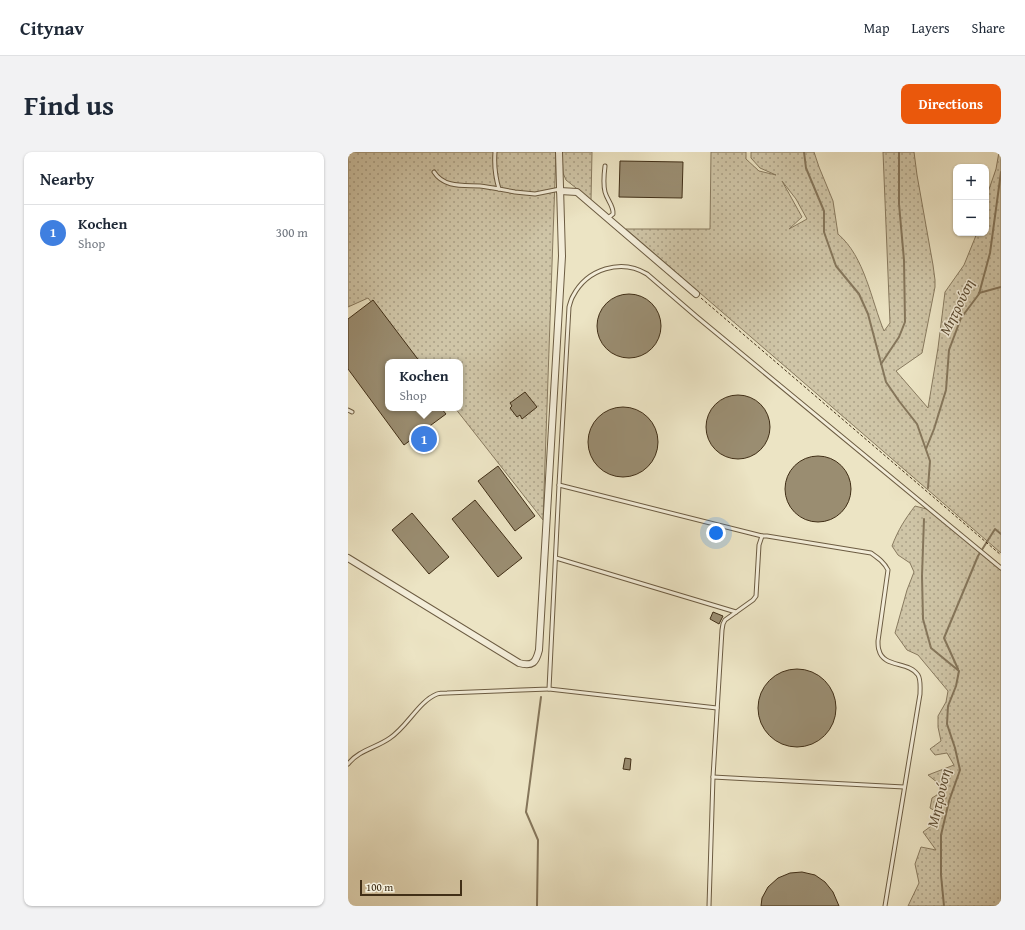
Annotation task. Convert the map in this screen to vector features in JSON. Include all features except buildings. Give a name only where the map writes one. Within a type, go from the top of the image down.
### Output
[{"type":"street","points":[[348,558],[519,663],[525,665],[533,663],[536,659],[539,650],[562,256],[559,152]]},
{"type":"street","points":[[560,190],[577,192],[696,294]]},
{"type":"lane","points":[[495,152],[494,163],[499,189]]},
{"type":"lane","points":[[605,166],[604,190],[613,209],[613,214],[608,218]]},
{"type":"lane","points":[[434,172],[443,180],[460,186],[479,186],[535,194],[560,190]]},
{"type":"lane","points":[[549,689],[569,307],[573,296],[586,279],[596,272],[608,268],[617,266],[634,268],[647,274],[1001,568]]},
{"type":"lane","points":[[348,410],[352,412]]},
{"type":"lane","points":[[559,484],[762,536],[871,553],[880,559],[886,566],[888,574],[878,641],[879,651],[883,658],[890,662],[903,665],[913,670],[918,675],[920,694],[885,906]]},
{"type":"lane","points":[[709,906],[713,777],[722,630],[723,624],[726,620],[753,600],[756,596],[759,545],[762,536]]},
{"type":"lane","points":[[556,558],[737,612]]},
{"type":"lane","points":[[348,764],[360,753],[388,740],[427,700],[437,694],[549,689],[717,708]]},
{"type":"lane","points":[[713,777],[904,788]]},
{"type":"path","points":[[696,294],[1001,555]]},
{"type":"shaded area","points":[[348,152],[556,152],[543,520],[457,411],[463,411],[463,359],[417,359],[368,298],[348,307]]},
{"type":"shaded area","points":[[562,152],[592,152],[591,200],[566,180],[563,173]]},
{"type":"shaded area","points":[[711,152],[746,152],[746,159],[759,171],[776,175],[760,168],[751,158],[751,152],[814,152],[833,201],[838,234],[855,254],[884,331],[890,323],[883,152],[914,152],[933,265],[935,287],[922,353],[896,371],[928,408],[945,292],[964,265],[976,236],[989,236],[989,189],[996,169],[999,152],[1001,152],[1001,553],[626,229],[710,229]],"holes":[[[782,181],[796,199],[807,219],[789,229],[802,217]]]},
{"type":"shaded area","points":[[915,506],[934,511],[1001,568],[1001,906],[908,906],[919,883],[915,864],[921,847],[936,850],[923,832],[934,824],[937,812],[930,808],[932,798],[940,793],[938,783],[928,775],[954,765],[947,753],[935,755],[930,749],[941,741],[938,727],[938,716],[946,702],[948,691],[918,655],[907,650],[895,633],[907,590],[914,572],[910,563],[898,555],[892,546],[902,525]]},
{"type":"waterway","name":"Μητρούση","points":[[804,152],[806,168],[824,211],[824,232],[836,266],[859,294],[868,314],[886,382],[917,424],[930,461],[928,488]]},
{"type":"waterway","name":"Μητρούση","points":[[881,364],[899,337],[905,322],[904,260],[899,204],[899,152]]},
{"type":"waterway","name":"Μητρούση","points":[[926,449],[946,390],[949,350],[961,318],[979,294],[990,253],[1001,172]]},
{"type":"waterway","points":[[979,293],[1001,287]]},
{"type":"waterway","name":"Μητρούση","points":[[924,519],[922,576],[923,619],[931,648],[959,671],[956,686],[948,706],[947,724],[960,770],[949,801],[941,835],[941,875],[944,906]]},
{"type":"waterway","points":[[958,669],[944,638],[978,556],[995,529],[1001,534]]},
{"type":"waterway","points":[[537,906],[538,840],[526,812],[541,697]]},
{"type":"place","name":"Kochen","points":[[424,439]]}]
